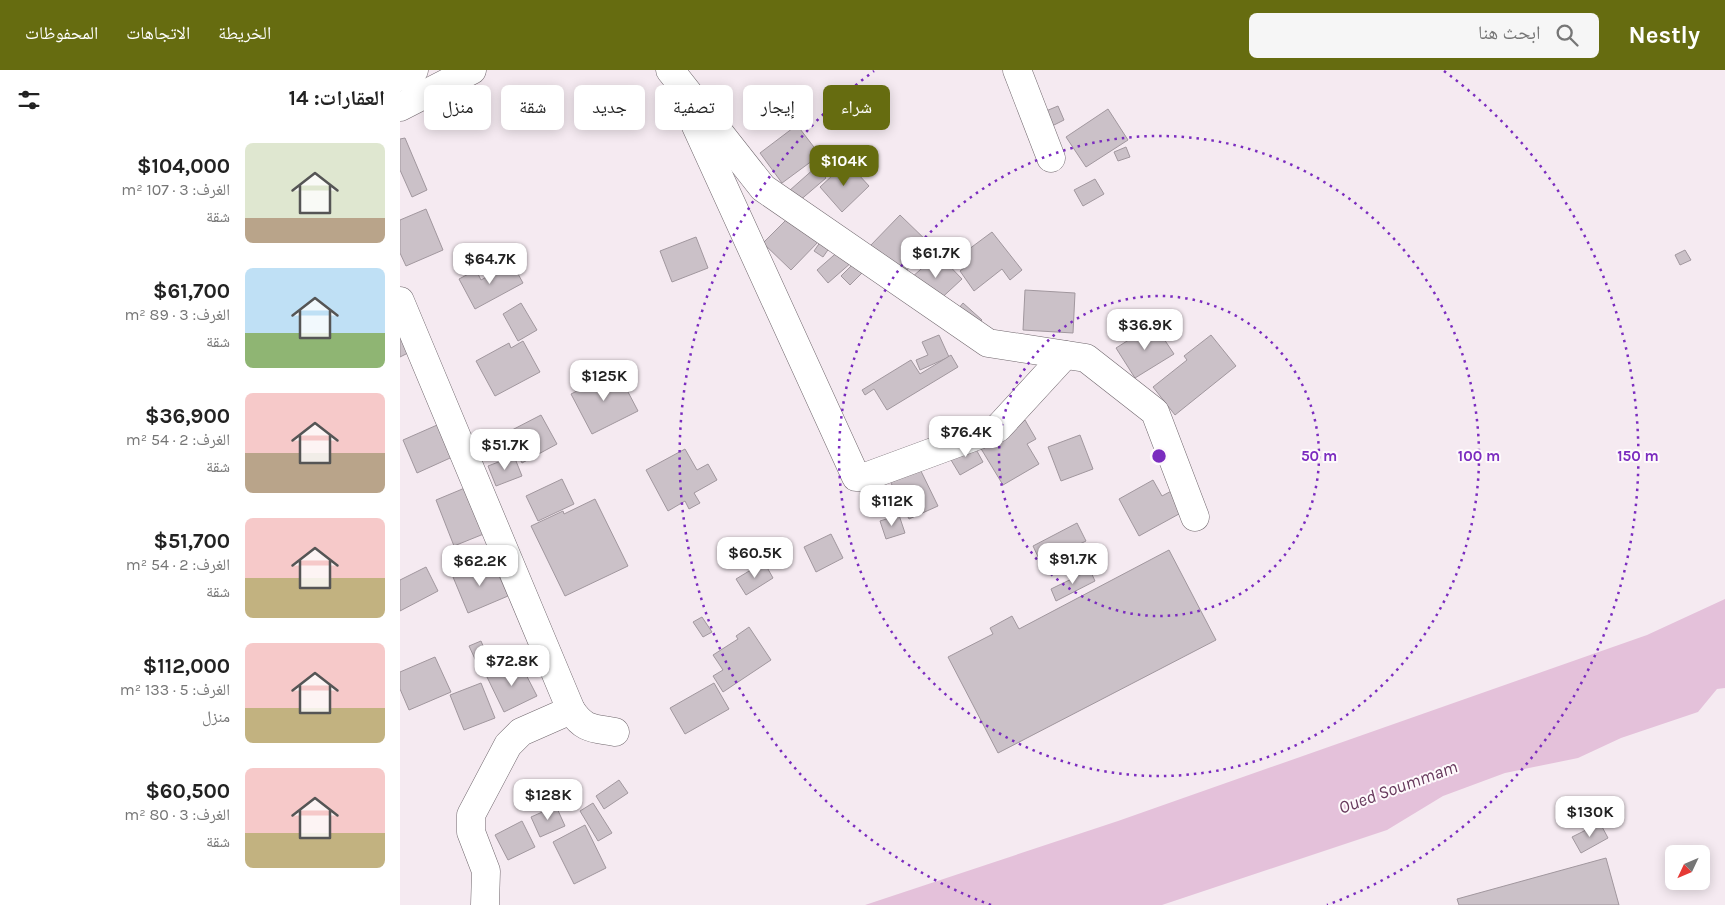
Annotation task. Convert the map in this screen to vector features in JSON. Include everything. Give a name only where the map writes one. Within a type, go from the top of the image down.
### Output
[{"type":"main road","points":[[400,77],[414,70]]},
{"type":"main road","points":[[400,107],[472,70]]},
{"type":"main road","points":[[1017,70],[1051,158]]},
{"type":"main road","points":[[671,72],[856,477],[865,477],[998,428],[1065,355]]},
{"type":"main road","points":[[671,72],[763,188],[988,343],[1086,358],[1155,412],[1196,518]]},
{"type":"main road","points":[[400,301],[571,710],[580,723],[592,728],[615,732]]},
{"type":"main road","points":[[485,905],[486,871],[471,832],[471,814],[508,745],[521,732],[571,710]]},
{"type":"water","name":"Oued Soummam","points":[[1725,599],[1725,688],[1717,689],[1698,712],[1621,738],[1578,758],[1505,773],[1443,796],[1387,830],[1162,905],[865,905],[1118,821],[1647,635]]},
{"type":"building","points":[[1058,106],[1064,120],[1052,126],[1046,111]]},
{"type":"building","points":[[1108,109],[1128,140],[1086,167],[1066,137]]},
{"type":"building","points":[[790,130],[801,130],[820,155],[782,183],[760,153]]},
{"type":"building","points":[[405,138],[427,190],[412,197],[400,170],[400,139]]},
{"type":"building","points":[[1126,147],[1130,157],[1118,161],[1114,152]]},
{"type":"building","points":[[847,162],[869,186],[842,212],[820,187]]},
{"type":"building","points":[[816,167],[826,178],[798,202],[789,191]]},
{"type":"building","points":[[1095,179],[1104,194],[1083,206],[1074,190]]},
{"type":"building","points":[[426,209],[443,250],[406,266],[400,253],[400,220]]},
{"type":"building","points":[[792,214],[820,240],[791,270],[763,243]]},
{"type":"building","points":[[900,215],[931,245],[901,276],[870,246]]},
{"type":"building","points":[[992,232],[1022,270],[1010,280],[1002,269],[974,291],[960,271],[968,265],[961,255]]},
{"type":"building","points":[[696,237],[708,268],[672,282],[660,251]]},
{"type":"building","points":[[823,238],[832,244],[823,257],[814,251]]},
{"type":"building","points":[[841,249],[852,262],[828,283],[817,270]]},
{"type":"building","points":[[1685,250],[1691,260],[1680,265],[1675,255]]},
{"type":"building","points":[[938,254],[962,279],[935,304],[911,278]]},
{"type":"building","points":[[855,262],[864,271],[850,285],[841,276]]},
{"type":"building","points":[[512,263],[523,283],[475,309],[459,279],[476,270],[481,280]]},
{"type":"building","points":[[1025,290],[1075,293],[1073,333],[1023,330]]},
{"type":"building","points":[[521,303],[537,330],[518,341],[503,314]]},
{"type":"building","points":[[963,303],[982,320],[973,330],[954,314]]},
{"type":"building","points":[[1154,324],[1174,354],[1135,378],[1116,348]]},
{"type":"building","points":[[400,334],[408,353],[400,357]]},
{"type":"building","points":[[939,335],[949,357],[920,370],[916,360],[928,355],[922,342]]},
{"type":"building","points":[[1211,335],[1236,366],[1175,415],[1153,387],[1187,360],[1184,356]]},
{"type":"building","points":[[523,341],[540,372],[495,396],[476,361],[509,343],[511,348]]},
{"type":"building","points":[[951,355],[958,367],[887,410],[874,389],[865,395],[862,390],[911,360],[920,374]]},
{"type":"building","points":[[617,371],[638,411],[592,434],[571,394]]},
{"type":"building","points":[[541,415],[557,444],[522,463],[510,441],[516,437],[512,430]]},
{"type":"building","points":[[1025,420],[1036,439],[1027,444],[1039,464],[1003,485],[980,447]]},
{"type":"building","points":[[444,422],[459,454],[417,473],[403,440]]},
{"type":"building","points":[[1080,435],[1093,469],[1061,481],[1048,447]]},
{"type":"building","points":[[972,442],[983,462],[960,475],[948,455]]},
{"type":"building","points":[[685,449],[697,470],[708,464],[717,480],[694,493],[700,503],[689,509],[685,501],[668,511],[646,470]]},
{"type":"building","points":[[514,456],[522,476],[496,486],[488,466]]},
{"type":"building","points":[[918,465],[938,506],[909,519],[889,479]]},
{"type":"building","points":[[562,479],[574,504],[538,521],[526,496]]},
{"type":"building","points":[[1153,480],[1162,496],[1177,488],[1188,509],[1139,536],[1119,499]]},
{"type":"building","points":[[472,485],[491,531],[454,546],[436,500]]},
{"type":"building","points":[[595,499],[628,566],[565,596],[531,526],[563,511],[564,514]]},
{"type":"building","points":[[899,515],[905,533],[886,539],[880,521]]},
{"type":"building","points":[[1077,523],[1086,541],[1041,563],[1033,546]]},
{"type":"building","points":[[831,534],[843,558],[816,572],[804,547]]},
{"type":"building","points":[[1169,550],[1216,640],[998,753],[948,657],[993,634],[990,628],[1012,616],[1019,629]]},
{"type":"building","points":[[492,560],[508,596],[468,613],[453,577]]},
{"type":"building","points":[[764,562],[773,578],[746,595],[736,579]]},
{"type":"building","points":[[426,567],[438,591],[400,611],[400,580]]},
{"type":"building","points":[[1090,570],[1095,581],[1056,601],[1051,589]]},
{"type":"building","points":[[702,617],[712,632],[703,637],[693,622]]},
{"type":"building","points":[[749,627],[771,660],[723,692],[713,676],[723,670],[713,655],[738,639],[736,636]]},
{"type":"building","points":[[481,641],[492,667],[481,672],[469,646]]},
{"type":"building","points":[[435,657],[451,692],[409,710],[400,689],[400,672]]},
{"type":"building","points":[[519,661],[537,696],[504,712],[487,677]]},
{"type":"building","points":[[481,683],[495,718],[464,730],[450,695]]},
{"type":"building","points":[[714,683],[729,709],[685,734],[670,708]]},
{"type":"building","points":[[619,780],[628,793],[604,809],[596,796]]},
{"type":"building","points":[[593,803],[612,833],[598,841],[580,811]]},
{"type":"building","points":[[556,806],[565,826],[540,837],[531,817]]},
{"type":"building","points":[[522,821],[535,847],[508,860],[495,835]]},
{"type":"building","points":[[1600,823],[1608,838],[1581,853],[1572,837]]},
{"type":"building","points":[[585,825],[606,868],[574,884],[553,842]]},
{"type":"building","points":[[1606,858],[1619,905],[1459,905],[1457,899]]}]
